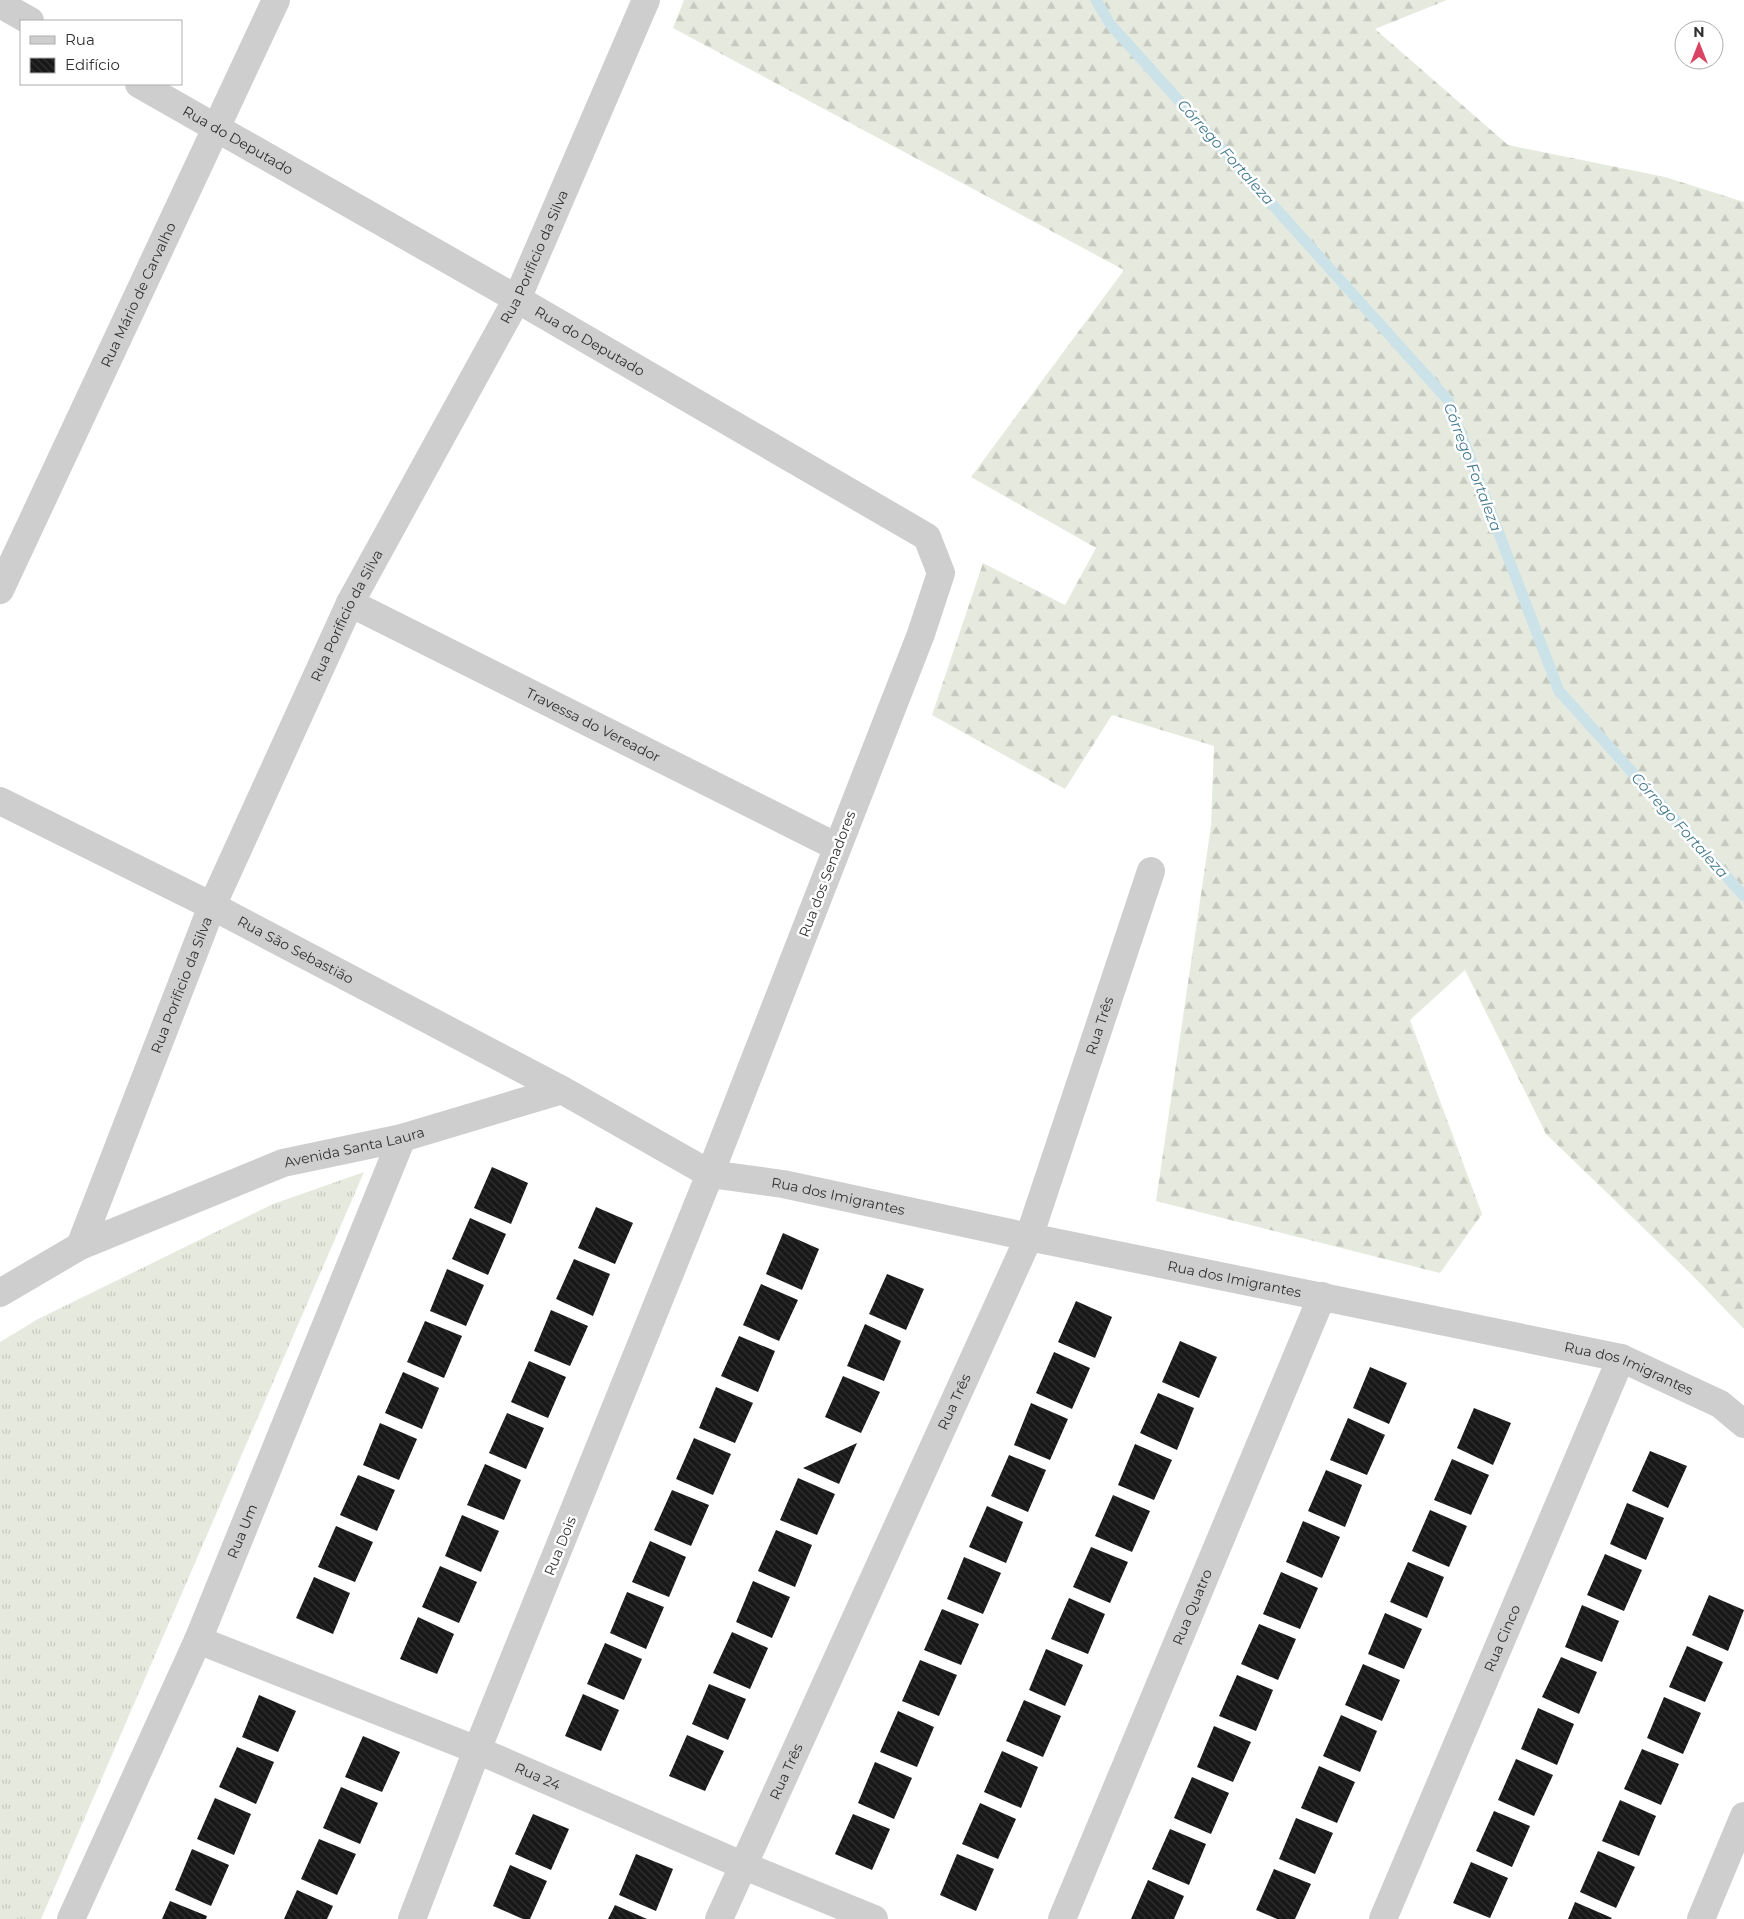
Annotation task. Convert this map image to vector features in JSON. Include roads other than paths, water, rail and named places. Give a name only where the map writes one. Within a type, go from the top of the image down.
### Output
[{"type":"street","name":"Rua Mário de Carvalho","points":[[0,590],[276,0]]},
{"type":"street","name":"Rua Porificio da Silva","points":[[80,1246],[212,906],[350,603],[517,299],[646,0]]},
{"type":"street","points":[[0,4],[28,20]]},
{"type":"street","name":"Rua do Deputado","points":[[141,85],[517,299],[928,537],[941,573]]},
{"type":"street","name":"Rua dos Senadores","points":[[710,1174],[921,634],[941,573]]},
{"type":"street","name":"Travessa do Vereador","points":[[350,603],[837,847]]},
{"type":"street","name":"Rua São Sebastião","points":[[0,801],[212,906],[562,1090]]},
{"type":"street","name":"Rua Três","points":[[719,1919],[1029,1237],[1151,871]]},
{"type":"street","points":[[562,1090],[710,1174]]},
{"type":"street","name":"Avenida Santa Laura","points":[[0,1293],[80,1246],[283,1163],[402,1138],[562,1090]]},
{"type":"street","name":"Rua Um","points":[[71,1919],[198,1640],[402,1138]]},
{"type":"street","name":"Rua dos Imigrantes","points":[[710,1174],[783,1184],[1029,1237],[1621,1358],[1720,1404],[1744,1424]]},
{"type":"street","name":"Rua Dois","points":[[412,1919],[710,1174]]},
{"type":"street","name":"Rua Quatro","points":[[1062,1919],[1322,1296]]},
{"type":"street","name":"Rua Cinco","points":[[1390,1916],[1621,1358]]},
{"type":"street","name":"Rua 24","points":[[198,1640],[478,1750],[742,1865],[874,1919]]},
{"type":"street","points":[[1701,1919],[1744,1816]]},
{"type":"waterway","name":"Córrego Fortaleza","points":[[1096,0],[1110,24],[1448,400],[1559,691],[1744,896]]}]
